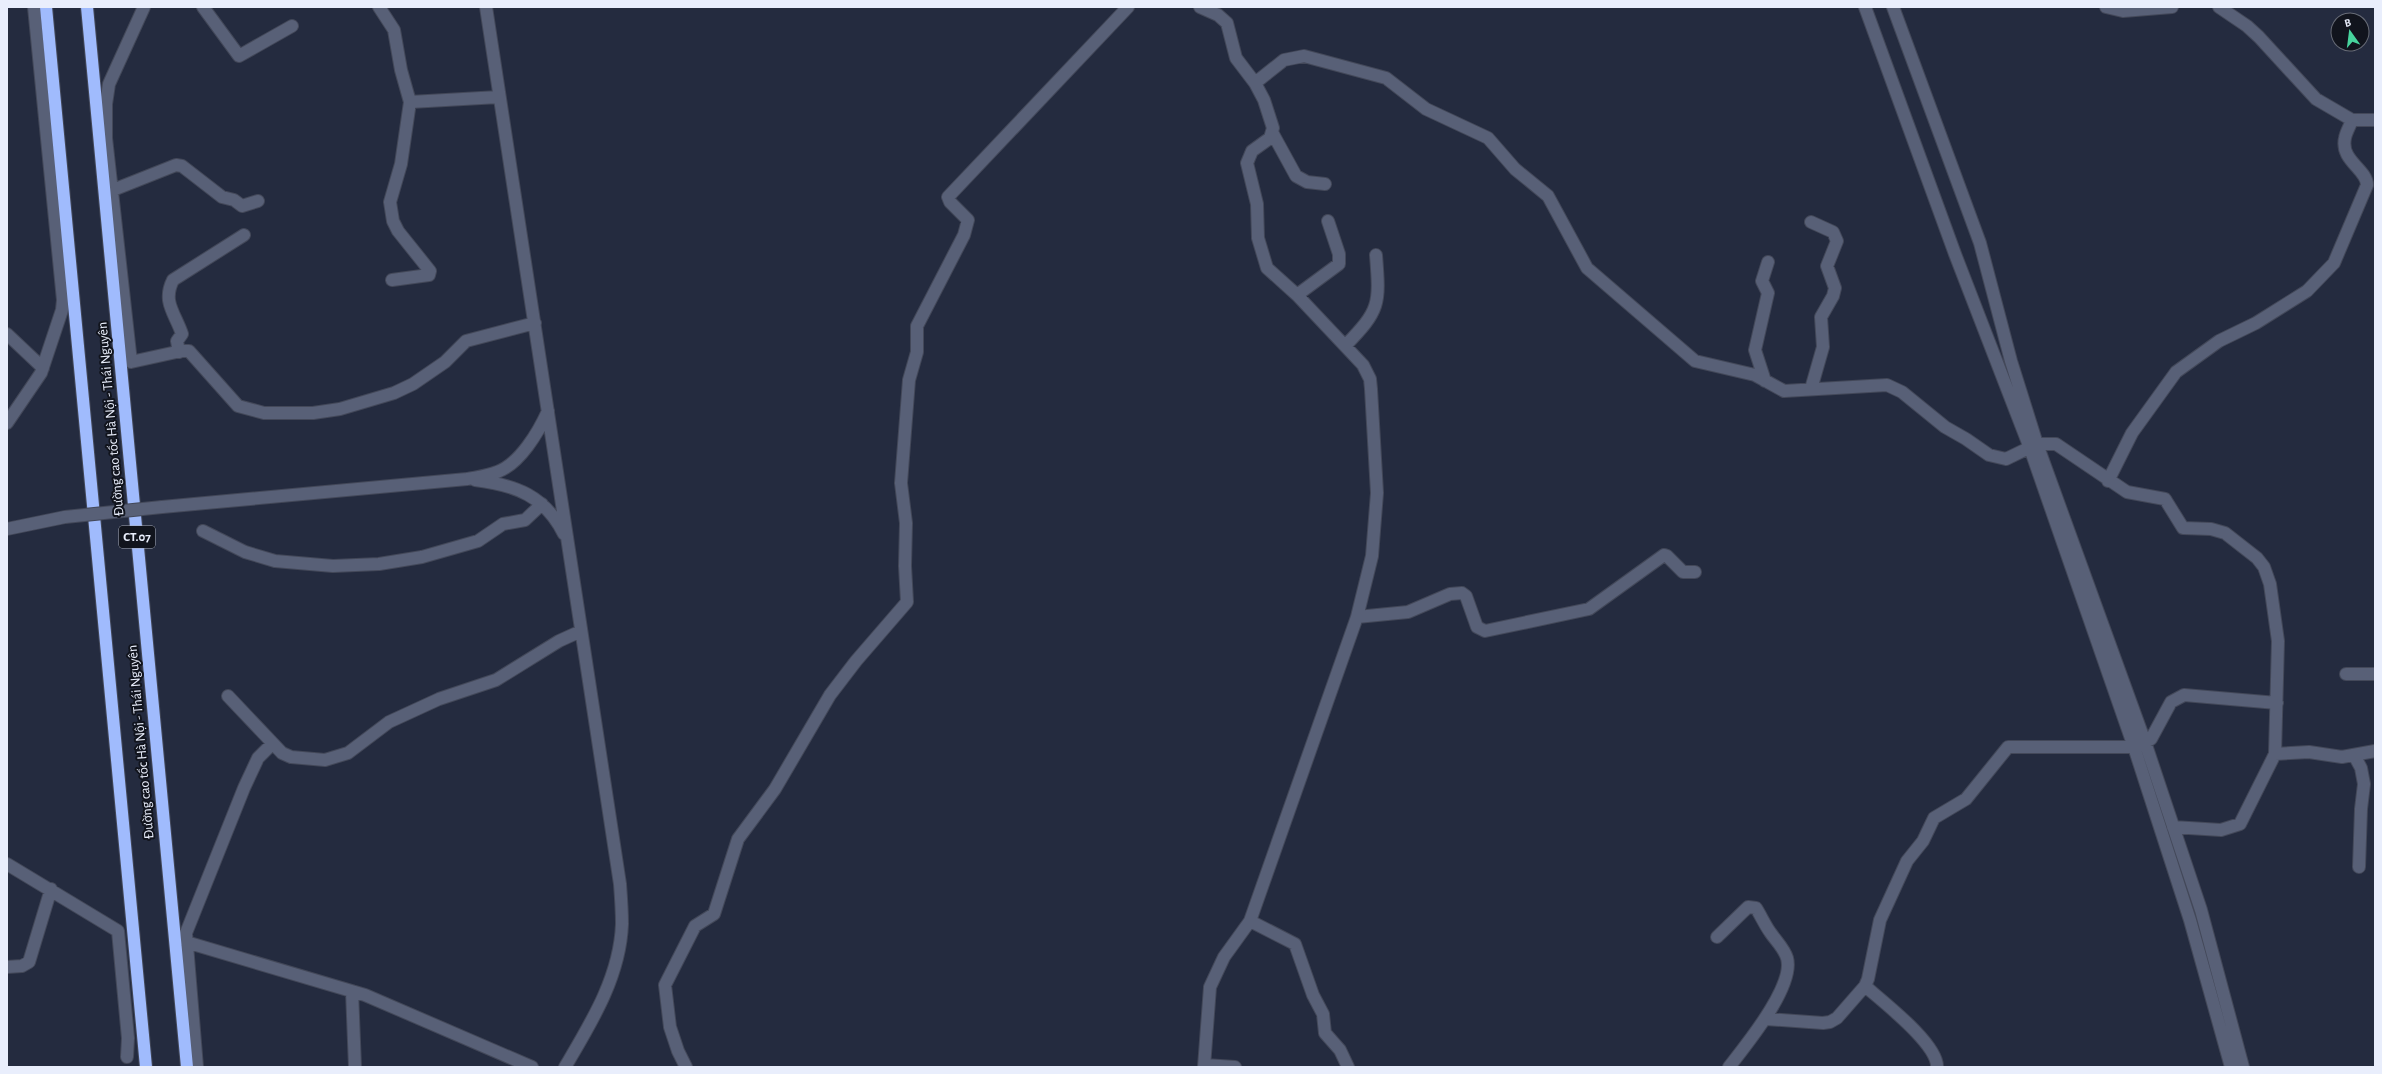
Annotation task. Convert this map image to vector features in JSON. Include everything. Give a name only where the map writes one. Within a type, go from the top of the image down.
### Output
[{"type":"highway","name":"Đường cao tốc Hà Nội - Thái Nguyên","points":[[46,7],[146,1067]]},
{"type":"highway","name":"Đường cao tốc Hà Nội - Thái Nguyên","points":[[87,7],[187,1067]]},
{"type":"street","points":[[7,423],[42,368],[62,310],[63,300],[34,7]]},
{"type":"street","points":[[144,7],[109,84],[106,104],[106,132],[130,360],[134,362],[189,351],[196,357],[238,406],[264,413],[313,413],[340,409],[394,393],[413,384],[444,362],[466,341],[535,323]]},
{"type":"street","points":[[203,7],[240,56],[292,26]]},
{"type":"street","points":[[378,7],[394,30],[401,70],[410,102],[402,164],[390,202],[393,221],[398,231],[428,266],[430,274],[392,280]]},
{"type":"street","points":[[486,7],[620,884],[622,925],[614,966],[599,1009],[565,1067]]},
{"type":"street","points":[[686,1067],[678,1051],[670,1027],[666,981],[695,926],[714,914],[738,839],[775,789],[830,694],[856,660],[907,602],[906,523],[901,483],[909,380],[917,352],[917,326],[964,235],[968,220],[950,202],[948,197],[1128,7]]},
{"type":"street","points":[[1200,7],[1223,18],[1236,58],[1255,83],[1266,107],[1273,134],[1296,176],[1306,182],[1325,184]]},
{"type":"street","points":[[1865,7],[1958,261],[2034,446],[2139,744],[2173,827],[2200,910],[2243,1067]]},
{"type":"street","points":[[1893,7],[1980,243],[2034,446]]},
{"type":"street","points":[[2106,7],[2123,11],[2172,7]]},
{"type":"street","points":[[2219,7],[2259,36],[2316,99],[2352,120],[2375,120]]},
{"type":"street","points":[[1255,83],[1284,60],[1304,56],[1386,78],[1426,109],[1494,143],[1515,169],[1548,196],[1587,268],[1688,356],[1702,364],[1754,375],[1784,391],[1887,384],[1902,392],[1945,427],[1989,455],[2006,459],[2034,446],[2046,443],[2060,446],[2108,481],[2132,494],[2165,500],[2183,528],[2219,530],[2257,558],[2264,567],[2270,584],[2277,632],[2275,754],[2240,824],[2221,830],[2173,827]]},
{"type":"street","points":[[410,102],[499,96]]},
{"type":"street","points":[[2108,481],[2132,433],[2176,372],[2219,341],[2256,324],[2307,291],[2334,263],[2366,185],[2365,177],[2351,162],[2345,144],[2352,120]]},
{"type":"street","points":[[1235,1067],[1204,1066],[1210,987],[1224,957],[1250,921],[1357,617],[1373,546],[1377,493],[1370,379],[1363,365],[1297,295],[1267,268],[1258,238],[1257,204],[1247,163],[1248,156],[1273,134]]},
{"type":"street","points":[[113,190],[176,165],[182,166],[222,197],[234,200],[242,206],[258,201]]},
{"type":"street","points":[[1297,295],[1339,264],[1339,254],[1328,222]]},
{"type":"street","points":[[1811,222],[1833,232],[1837,242],[1827,266],[1833,280],[1834,292],[1820,322],[1824,341],[1812,390]]},
{"type":"street","points":[[179,352],[177,341],[182,334],[167,298],[168,290],[173,280],[244,236]]},
{"type":"street","points":[[1345,346],[1371,318],[1374,311],[1378,284],[1376,255]]},
{"type":"street","points":[[1765,381],[1754,350],[1768,293],[1762,281],[1768,262]]},
{"type":"street","points":[[7,334],[42,368]]},
{"type":"street","points":[[7,529],[65,518],[162,507],[467,479],[498,472],[507,466],[534,439],[548,410]]},
{"type":"street","points":[[467,479],[500,483],[517,488],[542,504],[560,526],[568,543]]},
{"type":"street","points":[[203,531],[245,552],[275,561],[333,566],[379,564],[422,557],[478,541],[503,524],[525,520],[542,504]]},
{"type":"street","points":[[1357,617],[1408,612],[1456,592],[1462,592],[1466,596],[1477,627],[1485,631],[1589,609],[1664,555],[1667,556],[1683,572],[1695,572]]},
{"type":"street","points":[[228,696],[282,754],[292,757],[325,760],[348,753],[389,722],[439,699],[496,680],[559,641],[582,631]]},
{"type":"street","points":[[2346,674],[2375,674]]},
{"type":"street","points":[[1766,1019],[1830,1022],[1837,1018],[1865,986],[1868,979],[1880,920],[1907,861],[1923,841],[1934,818],[1966,799],[2008,747],[2088,747],[2139,744],[2151,739],[2171,702],[2184,695],[2277,703]]},
{"type":"street","points":[[198,1067],[186,933],[244,788],[258,758],[272,744]]},
{"type":"street","points":[[2139,744],[2190,920],[2230,1067]]},
{"type":"street","points":[[2275,754],[2309,752],[2342,757],[2375,751]]},
{"type":"street","points":[[2354,755],[2361,768],[2364,784],[2361,808],[2359,867]]},
{"type":"street","points":[[7,864],[51,889],[118,931],[128,1038],[127,1058]]},
{"type":"street","points":[[7,967],[22,966],[29,962],[51,889]]},
{"type":"street","points":[[1717,937],[1748,907],[1753,906],[1756,908],[1769,931],[1781,947],[1788,966],[1787,974],[1766,1019],[1729,1067]]},
{"type":"street","points":[[1250,921],[1294,944],[1313,995],[1323,1014],[1325,1033],[1340,1050],[1348,1067]]},
{"type":"street","points":[[186,942],[352,992],[532,1067]]},
{"type":"street","points":[[1865,986],[1902,1018],[1926,1044],[1934,1055],[1937,1067]]},
{"type":"street","points":[[352,992],[355,1067]]}]
